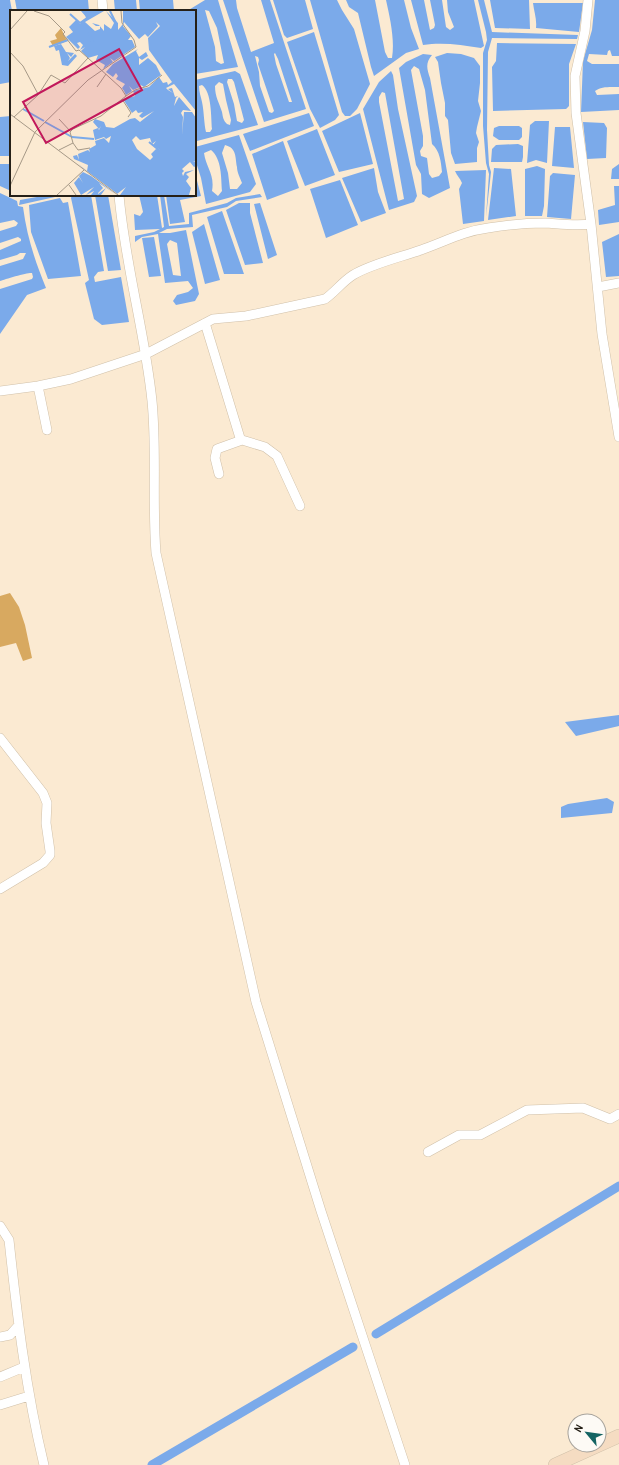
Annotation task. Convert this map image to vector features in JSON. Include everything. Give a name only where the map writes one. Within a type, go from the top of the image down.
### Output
[{"type":"main road","points":[[555,1465],[572,1462],[619,1436]]},
{"type":"street","points":[[102,0],[103,10]]},
{"type":"street","points":[[588,0],[585,32],[575,76],[576,113],[591,224],[602,334],[616,405],[619,437]]},
{"type":"street","points":[[119,196],[125,247],[146,354],[152,403],[155,455],[154,518],[156,553],[256,1002],[321,1211],[405,1465]]},
{"type":"street","points":[[0,392],[71,379],[146,354],[213,319],[246,316],[325,299],[333,294],[344,281],[364,270],[468,232],[522,224],[591,224]]},
{"type":"street","points":[[598,286],[619,283]]},
{"type":"street","points":[[206,323],[240,438],[242,440]]},
{"type":"street","points":[[38,386],[47,430]]},
{"type":"street","points":[[219,474],[215,458],[217,449],[242,440],[265,448],[277,456],[300,506]]},
{"type":"street","points":[[0,738],[43,793],[47,803],[46,823],[50,855],[43,863],[0,889]]},
{"type":"street","points":[[428,1152],[459,1135],[480,1135],[527,1110],[583,1108],[610,1119],[619,1114]]},
{"type":"street","points":[[0,1226],[4,1239],[29,1396],[44,1465]]},
{"type":"street","points":[[0,1337],[10,1335],[18,1326]]},
{"type":"street","points":[[0,1377],[24,1367]]},
{"type":"street","points":[[0,1405],[29,1396]]},
{"type":"shaded area","points":[[10,593],[19,607],[25,625],[32,658],[23,661],[16,643],[0,647],[0,596]]},
{"type":"water","points":[[0,0],[10,0],[12,10],[10,10],[10,82],[0,84]]},
{"type":"water","points":[[15,0],[88,0],[89,10],[17,10]]},
{"type":"water","points":[[114,0],[136,0],[137,10],[115,10]]},
{"type":"water","points":[[139,0],[173,0],[174,10],[140,10]]},
{"type":"water","points":[[205,0],[218,0],[238,67],[196,74],[196,10],[189,10]],"holes":[[[205,10],[209,11],[217,28],[224,63],[221,64],[216,61],[215,47]]]},
{"type":"water","points":[[223,0],[236,0],[237,8],[251,52],[274,43],[261,0],[270,0],[306,109],[264,122]],"holes":[[[275,53],[278,59],[292,102],[289,102],[276,64]],[[255,56],[258,57],[259,60],[258,64],[274,111],[272,113],[269,112],[260,86],[259,72]]]},
{"type":"water","points":[[273,0],[305,0],[313,29],[287,38],[284,35]]},
{"type":"water","points":[[310,0],[337,0],[354,29],[370,84],[357,109],[350,116],[345,116],[342,112]]},
{"type":"water","points":[[346,0],[375,0],[385,52],[388,58],[392,58],[392,36],[386,0],[404,0],[411,28],[419,49],[406,53],[374,76],[358,13],[349,7]]},
{"type":"water","points":[[411,0],[424,0],[430,30],[434,28],[435,25],[430,0],[442,0],[446,27],[450,30],[454,27],[448,12],[447,0],[474,0],[484,46],[481,48],[445,44],[423,45]]},
{"type":"water","points":[[478,0],[484,0],[492,32],[578,35],[577,39],[492,38],[488,52],[487,130],[489,165],[491,172],[486,217],[489,174],[486,163],[483,126],[483,53],[487,40]]},
{"type":"water","points":[[490,0],[529,0],[530,29],[495,28]]},
{"type":"water","points":[[595,0],[619,0],[619,56],[612,56],[610,50],[608,51],[607,55],[589,54],[587,61],[592,64],[619,64],[619,87],[597,89],[595,91],[597,95],[619,94],[619,110],[581,112],[583,61],[592,30]]},
{"type":"water","points":[[533,3],[583,3],[579,32],[536,28]]},
{"type":"water","points":[[314,32],[339,115],[335,120],[320,128],[310,109],[287,42]]},
{"type":"water","points":[[497,43],[576,44],[569,64],[569,106],[566,109],[493,111],[492,67],[496,61]]},
{"type":"water","points":[[447,53],[461,54],[474,58],[480,66],[478,101],[481,111],[476,133],[479,142],[477,148],[477,162],[455,164],[451,153],[448,120],[445,116],[445,103],[438,62],[435,57]]},
{"type":"water","points":[[423,54],[432,55],[428,61],[427,69],[430,78],[450,188],[429,198],[422,194],[421,174],[416,165],[399,68],[406,62]],"holes":[[[414,66],[419,69],[425,90],[432,144],[438,153],[442,168],[442,172],[439,176],[432,178],[429,174],[427,158],[421,156],[420,151],[423,146],[423,136],[411,70]]]},
{"type":"water","points":[[235,71],[240,74],[258,125],[197,141],[196,80]],"holes":[[[228,79],[232,79],[244,120],[242,123],[237,121],[234,104],[227,82]],[[219,82],[223,84],[231,120],[230,125],[227,124],[223,118],[216,96],[215,86]],[[202,85],[208,93],[212,129],[210,132],[206,132],[199,86]]]},
{"type":"water","points":[[391,71],[417,196],[414,202],[389,210],[363,109],[379,82]],"holes":[[[382,92],[385,93],[404,199],[398,201],[379,102],[379,97]]]},
{"type":"water","points":[[309,113],[314,126],[250,151],[243,134]]},
{"type":"water","points":[[360,113],[373,164],[339,172],[322,131]]},
{"type":"water","points":[[10,116],[10,156],[0,156],[0,117]]},
{"type":"water","points":[[535,121],[549,121],[547,163],[536,160],[527,163],[530,125]]},
{"type":"water","points":[[583,122],[604,123],[607,128],[606,158],[587,159]]},
{"type":"water","points":[[499,126],[519,126],[522,128],[522,137],[519,140],[499,140],[493,136],[494,128]]},
{"type":"water","points":[[555,127],[570,127],[574,168],[552,166]]},
{"type":"water","points":[[317,129],[335,175],[305,186],[287,141]]},
{"type":"water","points":[[239,135],[256,184],[250,192],[206,204],[196,162],[196,147]],"holes":[[[225,145],[229,146],[235,153],[242,183],[237,189],[230,189],[228,173],[222,153]],[[211,150],[215,154],[220,169],[222,191],[218,196],[212,191],[213,185],[211,175],[204,153]]]},
{"type":"water","points":[[283,141],[299,188],[267,200],[252,154]]},
{"type":"water","points":[[518,144],[523,146],[522,162],[491,162],[492,149],[496,145]]},
{"type":"water","points":[[0,164],[10,164],[10,191],[0,186]]},
{"type":"water","points":[[619,164],[619,179],[611,179],[612,169]]},
{"type":"water","points":[[537,166],[545,169],[544,206],[542,216],[525,216],[525,169]]},
{"type":"water","points":[[374,168],[378,192],[386,213],[361,222],[342,178]]},
{"type":"water","points":[[494,168],[511,169],[516,216],[488,220]]},
{"type":"water","points":[[486,170],[484,221],[463,224],[459,189],[462,183],[455,171]]},
{"type":"water","points":[[553,173],[575,175],[571,219],[547,217],[550,176]]},
{"type":"water","points":[[196,177],[201,196],[180,200],[185,222],[170,224],[166,196],[196,196]]},
{"type":"water","points":[[340,180],[358,225],[326,238],[310,189]]},
{"type":"water","points":[[614,186],[619,186],[619,222],[599,225],[598,210],[615,205]]},
{"type":"water","points":[[0,193],[17,201],[18,206],[23,207],[32,249],[46,288],[27,295],[0,334],[0,289],[32,279],[33,277],[32,273],[30,273],[0,281],[0,266],[23,259],[26,253],[20,253],[0,260],[0,250],[21,241],[21,239],[18,237],[0,243],[0,231],[16,226],[18,223],[14,220],[0,223]]},
{"type":"water","points":[[260,194],[262,197],[236,201],[227,207],[192,215],[193,227],[167,229],[159,233],[170,233],[186,230],[199,294],[195,301],[176,305],[173,301],[177,295],[188,292],[193,288],[188,281],[165,283],[158,234],[142,237],[135,242],[135,236],[154,232],[160,229],[135,230],[134,214],[140,216],[143,212],[139,196],[157,196],[162,228],[164,227],[160,196],[164,196],[169,226],[189,224],[189,213],[227,203],[236,198]],"holes":[[[170,240],[177,243],[181,276],[173,275],[167,244]]]},
{"type":"water","points":[[42,196],[60,196],[19,205],[20,200]]},
{"type":"water","points":[[72,196],[91,196],[104,271],[98,272],[94,277],[95,282],[121,277],[129,322],[102,325],[94,319],[85,283],[89,280]]},
{"type":"water","points":[[95,196],[108,196],[121,270],[108,271]]},
{"type":"water","points":[[60,198],[63,203],[68,202],[81,276],[48,279],[31,232],[29,205]]},
{"type":"water","points":[[239,203],[250,203],[250,213],[263,263],[245,265],[226,210]]},
{"type":"water","points":[[260,203],[277,255],[268,259],[254,204]]},
{"type":"water","points":[[222,211],[244,274],[224,274],[207,217]]},
{"type":"water","points":[[204,224],[220,280],[205,284],[192,232]]},
{"type":"water","points":[[619,234],[619,276],[606,277],[602,242]]},
{"type":"water","points":[[154,237],[161,276],[149,277],[142,238]]},
{"type":"water","points":[[619,715],[619,726],[576,736],[565,722]]},
{"type":"water","points":[[607,798],[614,802],[612,813],[561,818],[561,807],[568,804]]},
{"type":"waterway","points":[[376,1334],[619,1186]]},
{"type":"waterway","points":[[152,1465],[353,1347]]}]
